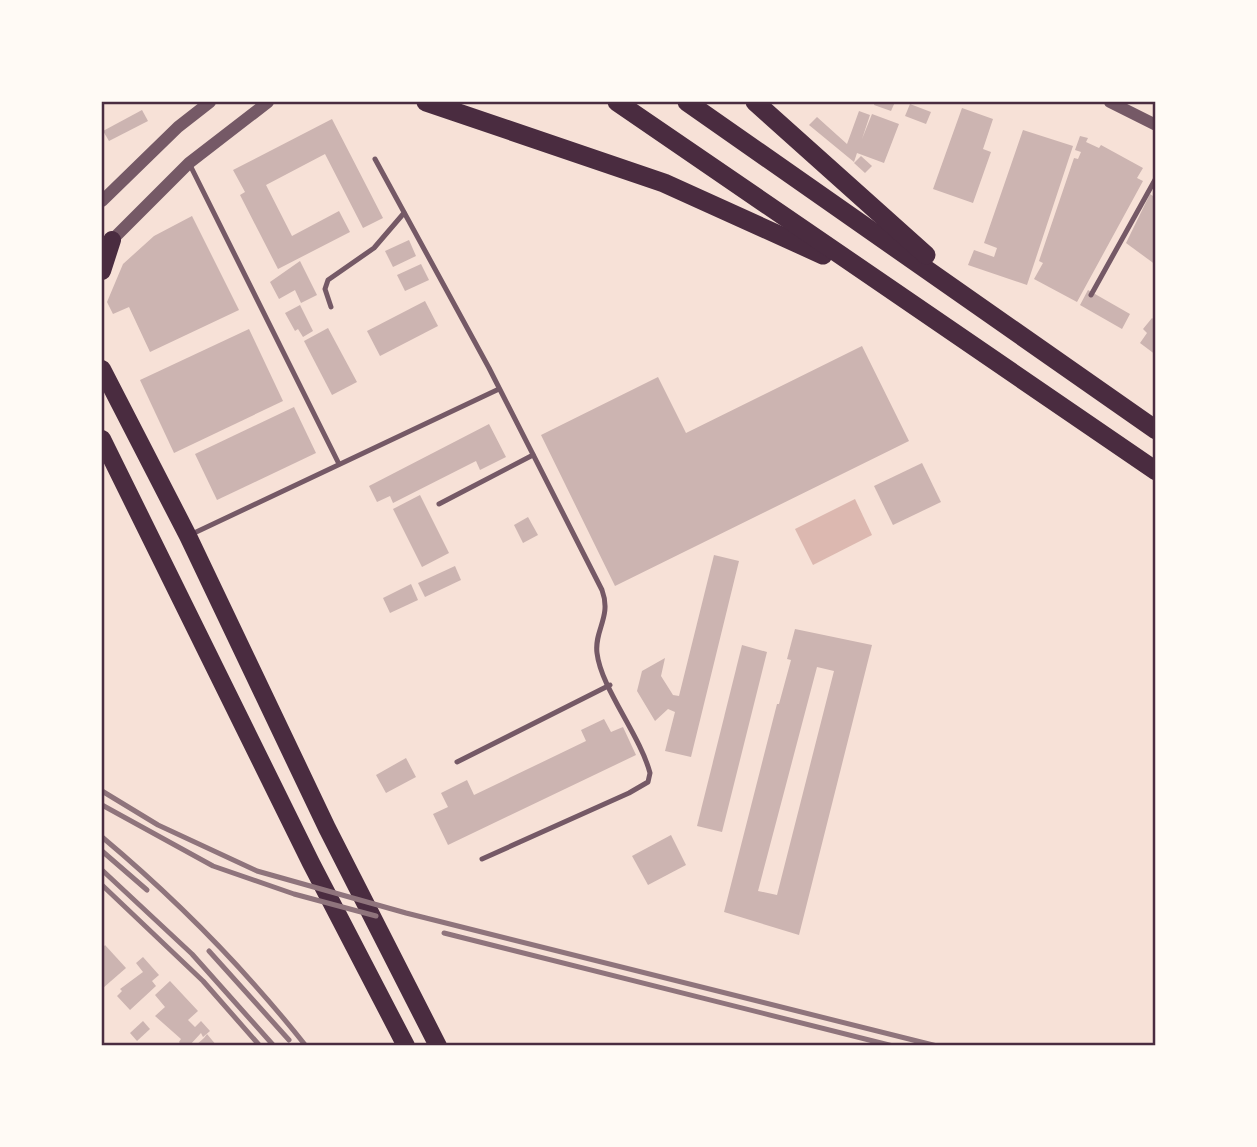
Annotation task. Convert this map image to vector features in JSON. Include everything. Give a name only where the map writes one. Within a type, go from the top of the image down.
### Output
[{"type":"highway","points":[[426,102],[664,183],[865,274]]},
{"type":"highway","points":[[617,102],[865,274],[1003,363],[1156,471]]},
{"type":"highway","points":[[687,102],[1156,430]]},
{"type":"highway","points":[[755,102],[995,316]]},
{"type":"highway","points":[[102,271],[107,245]]},
{"type":"highway","points":[[102,369],[188,536],[350,874],[438,1045]]},
{"type":"highway","points":[[102,439],[311,863],[406,1045]]},
{"type":"street","points":[[102,201],[178,127],[210,102]]},
{"type":"street","points":[[107,245],[189,163],[268,102]]},
{"type":"street","points":[[1110,102],[1156,125]]},
{"type":"lane","points":[[375,159],[499,389],[607,602],[597,652],[650,773],[648,782],[629,793],[482,859]]},
{"type":"lane","points":[[189,163],[339,464]]},
{"type":"lane","points":[[1091,295],[1155,182]]},
{"type":"lane","points":[[331,307],[325,289],[328,280],[374,248],[404,213]]},
{"type":"lane","points":[[188,536],[499,389]]},
{"type":"lane","points":[[439,503],[533,455]]},
{"type":"lane","points":[[457,762],[610,685]]},
{"type":"shaded area","points":[[855,499],[872,535],[813,565],[795,529]]},
{"type":"building","points":[[875,102],[895,102],[891,111],[874,105]]},
{"type":"building","points":[[910,104],[931,112],[926,124],[905,116]]},
{"type":"building","points":[[962,108],[993,119],[983,149],[991,152],[973,203],[933,189]]},
{"type":"building","points":[[142,110],[148,121],[109,141],[103,131]]},
{"type":"building","points":[[859,111],[870,115],[862,139],[872,114],[899,124],[884,163],[857,153],[854,162],[809,125],[817,117],[847,144]]},
{"type":"building","points":[[332,119],[383,218],[363,228],[325,154],[266,185],[292,236],[339,211],[350,232],[278,269],[240,195],[245,192],[233,170]]},
{"type":"building","points":[[1023,130],[1073,146],[1027,285],[968,265],[974,250],[994,257],[997,248],[984,243]]},
{"type":"building","points":[[1080,136],[1088,138],[1086,142],[1099,148],[1101,145],[1143,168],[1137,178],[1143,181],[1077,302],[1034,279],[1043,263],[1039,261],[1074,158],[1078,159],[1081,152],[1075,150]]},
{"type":"building","points":[[861,156],[872,166],[865,173],[854,163]]},
{"type":"building","points":[[1150,194],[1156,198],[1156,265],[1126,243]]},
{"type":"building","points":[[192,216],[239,310],[150,352],[129,307],[113,314],[107,302],[123,264],[154,236]]},
{"type":"building","points":[[409,240],[416,256],[393,267],[385,251]]},
{"type":"building","points":[[300,261],[317,295],[301,303],[295,290],[279,299],[270,282]]},
{"type":"building","points":[[421,264],[429,280],[405,291],[397,275]]},
{"type":"building","points":[[1088,290],[1130,314],[1122,329],[1080,305]]},
{"type":"building","points":[[425,301],[438,326],[380,356],[367,331]]},
{"type":"building","points":[[300,305],[313,331],[303,337],[298,329],[295,331],[285,313]]},
{"type":"building","points":[[1152,318],[1156,321],[1156,355],[1140,343],[1147,333],[1143,329]]},
{"type":"building","points":[[328,328],[357,382],[332,395],[304,341]]},
{"type":"building","points":[[249,329],[283,401],[174,453],[140,380]]},
{"type":"building","points":[[862,346],[909,441],[615,586],[541,435],[658,377],[686,433]]},
{"type":"building","points":[[294,407],[316,453],[217,500],[195,454]]},
{"type":"building","points":[[489,424],[506,457],[480,470],[476,461],[393,503],[390,496],[377,502],[369,486]]},
{"type":"building","points":[[922,463],[941,502],[893,525],[874,486]]},
{"type":"building","points":[[420,495],[449,553],[422,567],[393,509]]},
{"type":"building","points":[[528,517],[538,535],[523,543],[514,525]]},
{"type":"building","points":[[714,555],[739,561],[691,757],[665,751],[675,712],[668,709],[655,721],[637,691],[642,671],[665,658],[661,676],[673,695],[679,696]]},
{"type":"building","points":[[455,566],[461,580],[425,597],[418,583]]},
{"type":"building","points":[[411,584],[418,600],[390,613],[383,598]]},
{"type":"building","points":[[795,629],[872,645],[799,935],[724,912],[777,704],[791,660],[787,659]],"holes":[[[817,667],[834,671],[777,895],[758,891]]]},
{"type":"building","points":[[742,645],[767,652],[722,832],[697,826]]},
{"type":"building","points":[[604,719],[611,732],[623,727],[636,755],[448,845],[433,814],[448,807],[441,793],[467,780],[474,795],[586,741],[581,730]]},
{"type":"building","points":[[406,758],[416,777],[386,793],[376,775]]},
{"type":"building","points":[[671,835],[686,865],[648,885],[632,856]]},
{"type":"building","points":[[105,945],[126,968],[103,988],[102,949]]},
{"type":"building","points":[[143,957],[159,975],[152,981],[156,986],[130,1010],[117,996],[122,991],[120,989],[143,972],[136,963]]},
{"type":"building","points":[[170,981],[198,1011],[188,1020],[195,1027],[201,1021],[210,1031],[203,1037],[201,1033],[189,1046],[182,1046],[179,1042],[181,1039],[155,1016],[165,1007],[155,995]]},
{"type":"building","points":[[143,1021],[150,1029],[137,1041],[130,1033]]},
{"type":"building","points":[[207,1034],[217,1046],[195,1046],[204,1038]]},
{"type":"railway","points":[[102,791],[158,825],[257,871],[406,913],[937,1046]]},
{"type":"railway","points":[[102,805],[213,866],[294,894],[376,916]]},
{"type":"railway","points":[[102,837],[157,885],[209,936],[306,1046]]},
{"type":"railway","points":[[102,851],[147,890]]},
{"type":"railway","points":[[102,870],[192,954],[274,1046]]},
{"type":"railway","points":[[102,885],[203,981],[260,1046]]},
{"type":"railway","points":[[444,933],[893,1046]]},
{"type":"railway","points":[[209,951],[289,1040]]}]
